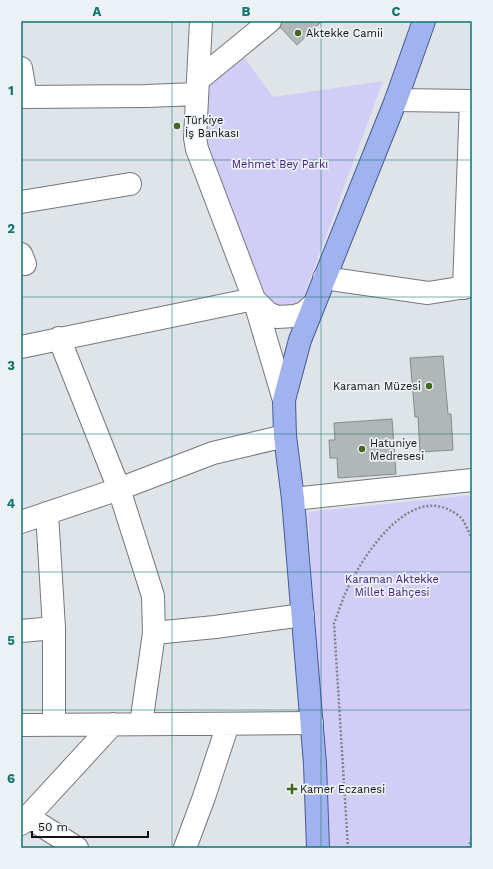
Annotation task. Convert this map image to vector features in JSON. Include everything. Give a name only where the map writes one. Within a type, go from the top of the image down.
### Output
[{"type":"main road","points":[[318,848],[312,723],[293,499],[285,436],[284,400],[300,340],[396,100],[424,21]]},
{"type":"street","points":[[201,21],[195,138],[197,149],[254,299],[284,400]]},
{"type":"street","points":[[21,68],[24,96],[146,96],[198,87],[270,21]]},
{"type":"street","points":[[324,278],[428,293],[468,287],[472,101],[396,100]]},
{"type":"street","points":[[21,202],[130,184]]},
{"type":"street","points":[[254,299],[268,313],[277,316],[295,316],[304,313],[314,304]]},
{"type":"street","points":[[21,347],[254,299]]},
{"type":"street","points":[[59,338],[119,489],[153,596],[154,633],[141,724]]},
{"type":"street","points":[[21,522],[119,489],[213,453],[285,436]]},
{"type":"street","points":[[293,499],[472,480]]},
{"type":"street","points":[[47,513],[54,628],[54,724]]},
{"type":"street","points":[[154,633],[215,627],[303,614]]},
{"type":"street","points":[[21,631],[54,628]]},
{"type":"street","points":[[21,725],[312,723]]},
{"type":"street","points":[[77,848],[24,820],[113,724]]},
{"type":"street","points":[[185,848],[204,797],[228,724]]},
{"type":"path","points":[[348,848],[334,623],[345,594],[378,539],[402,516],[426,505],[445,507],[460,517],[472,538]]},
{"type":"path","points":[[468,848],[472,838]]},
{"type":"green space","name":"Mehmet Bey Parkı","points":[[241,53],[273,97],[383,81],[304,296],[298,305],[290,309],[262,302],[199,137],[202,84]]},
{"type":"green space","name":"Karaman Aktekke Millet Bahçesi","points":[[472,495],[472,848],[326,848],[308,512]]},
{"type":"building","name":"Aktekke Camii","points":[[282,21],[322,21],[297,45],[280,27]]},
{"type":"building","name":"Karaman Müzesi","points":[[443,356],[448,414],[451,414],[453,450],[420,452],[418,417],[415,417],[410,358]]},
{"type":"building","name":"Hatuniye Medresesi","points":[[392,419],[396,474],[338,478],[337,458],[330,458],[329,440],[335,440],[334,423]]},
{"type":"place","name":"Aktekke Camii","points":[[298,33]]},
{"type":"place","name":"Türkiye İş Bankası","points":[[177,126]]},
{"type":"place","name":"Karaman Müzesi","points":[[429,386]]},
{"type":"place","name":"Hatuniye Medresesi","points":[[362,449]]},
{"type":"place","name":"Kamer Eczanesi","points":[[292,789]]}]
